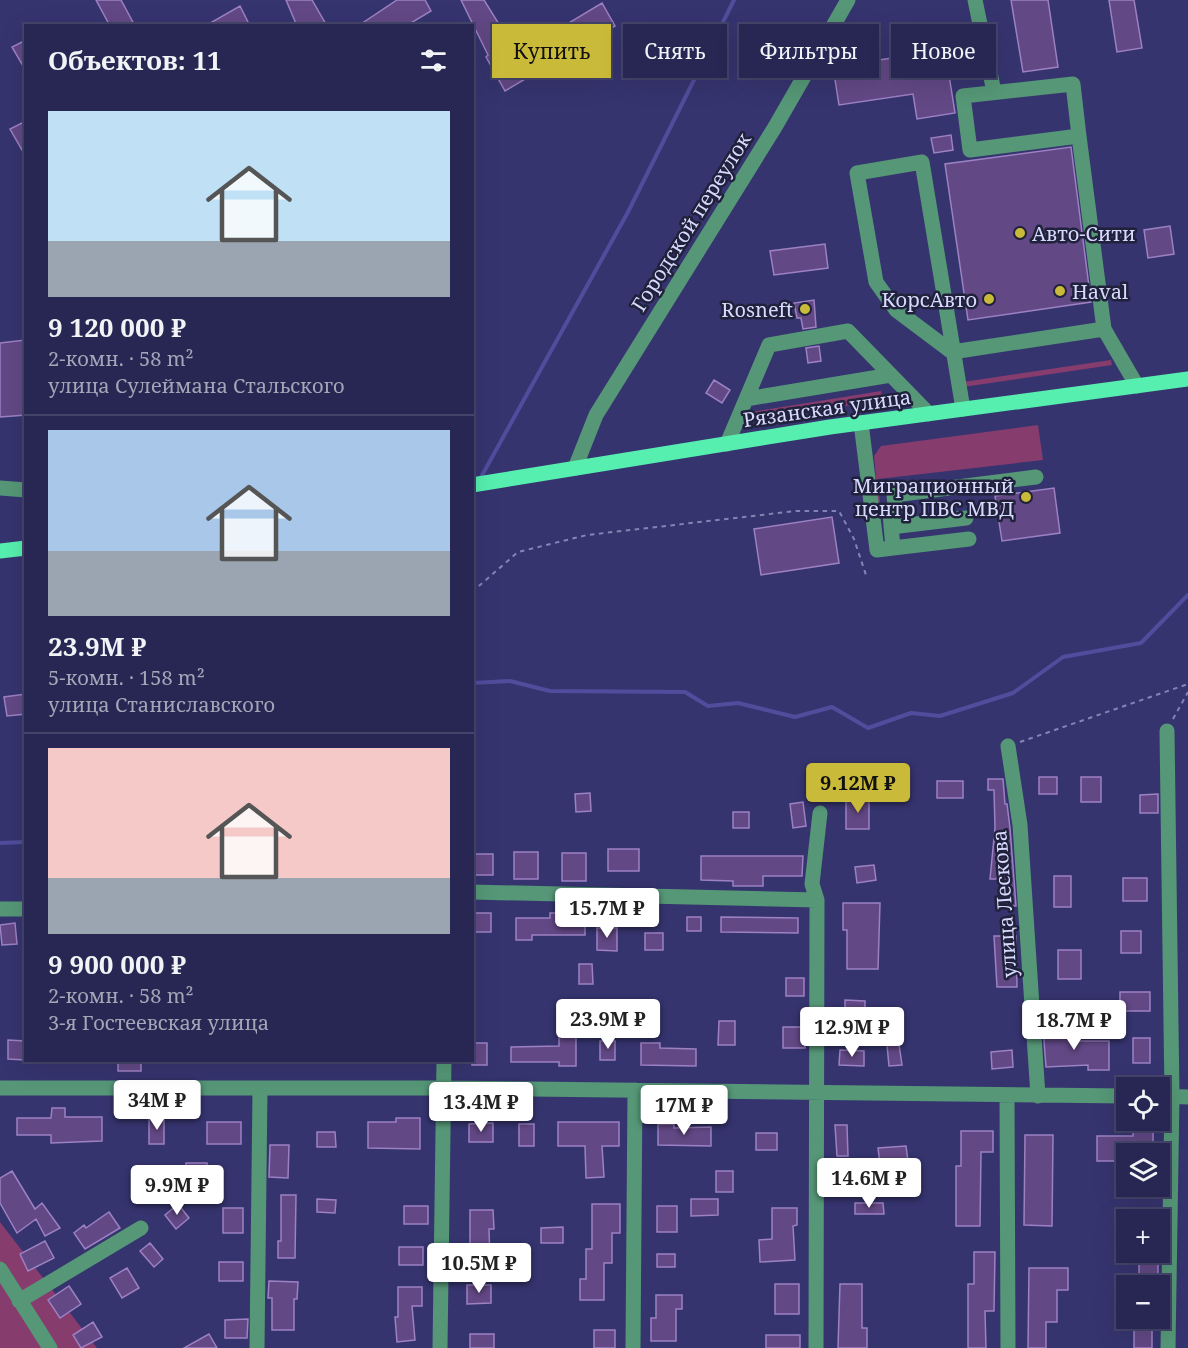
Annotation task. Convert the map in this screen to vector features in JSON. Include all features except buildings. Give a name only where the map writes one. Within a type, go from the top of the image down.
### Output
[{"type":"main road","name":"Рязанская улица","points":[[474,484],[861,423],[1188,379]]},
{"type":"main road","points":[[2,554],[24,550]]},
{"type":"street","name":"Городской переулок","points":[[575,468],[596,415],[775,127],[848,0]]},
{"type":"street","points":[[975,0],[994,92]]},
{"type":"street","points":[[1079,136],[970,150],[963,96],[1074,84],[1104,329],[1137,386]]},
{"type":"street","points":[[963,409],[952,352],[922,162],[857,173],[876,282],[896,310],[952,352],[1104,329]]},
{"type":"street","points":[[727,444],[769,345],[848,331],[929,414]]},
{"type":"street","points":[[746,399],[891,375]]},
{"type":"street","points":[[861,423],[876,548],[879,550],[969,539]]},
{"type":"street","points":[[893,548],[890,514],[895,505],[894,495],[1036,477]]},
{"type":"street","points":[[0,488],[24,490]]},
{"type":"street","points":[[891,527],[966,518]]},
{"type":"street","points":[[1166,1077],[1167,731]]},
{"type":"street","name":"улица Лескова","points":[[1008,746],[1020,825],[1038,1096]]},
{"type":"street","points":[[816,1348],[818,900],[812,884],[820,813]]},
{"type":"street","points":[[474,892],[818,900]]},
{"type":"street","points":[[0,909],[24,909]]},
{"type":"street","points":[[440,1348],[444,1062]]},
{"type":"street","points":[[0,1088],[443,1088],[1116,1096]]},
{"type":"street","points":[[257,1348],[260,1089]]},
{"type":"street","points":[[633,1348],[635,1090]]},
{"type":"street","points":[[1007,1095],[1008,1348]]},
{"type":"street","points":[[1170,1096],[1188,1096]]},
{"type":"street","points":[[1166,1131],[1168,1348]]},
{"type":"street","points":[[19,1301],[141,1228]]},
{"type":"street","points":[[0,1269],[50,1348]]},
{"type":"path","points":[[474,590],[518,552],[587,536],[796,511],[840,511],[858,550],[866,575]]},
{"type":"path","points":[[1008,746],[1188,684]]},
{"type":"path","points":[[1167,731],[1188,692]]},
{"type":"shaded area","points":[[1111,360],[1112,365],[963,387],[963,382]]},
{"type":"shaded area","points":[[881,391],[883,400],[753,421],[751,412]]},
{"type":"shaded area","points":[[1038,425],[1043,460],[878,479],[881,513],[879,513],[874,456],[881,446]]},
{"type":"shaded area","points":[[0,1222],[97,1348],[0,1348]]},
{"type":"waterway","points":[[480,479],[628,212],[734,0]]},
{"type":"waterway","points":[[474,683],[510,681],[550,691],[685,692],[708,706],[738,703],[795,717],[832,707],[868,728],[911,713],[940,716],[1013,693],[1063,657],[1141,643],[1188,595]]},
{"type":"waterway","points":[[0,843],[24,842]]},
{"type":"place","name":"Авто-Сити","points":[[1020,233]]},
{"type":"place","name":"Haval","points":[[1060,291]]},
{"type":"place","name":"КорсАвто","points":[[989,299]]},
{"type":"place","name":"Rosneft","points":[[805,309]]},
{"type":"place","name":"Миграционный центр ПВС МВД","points":[[1026,497]]}]
